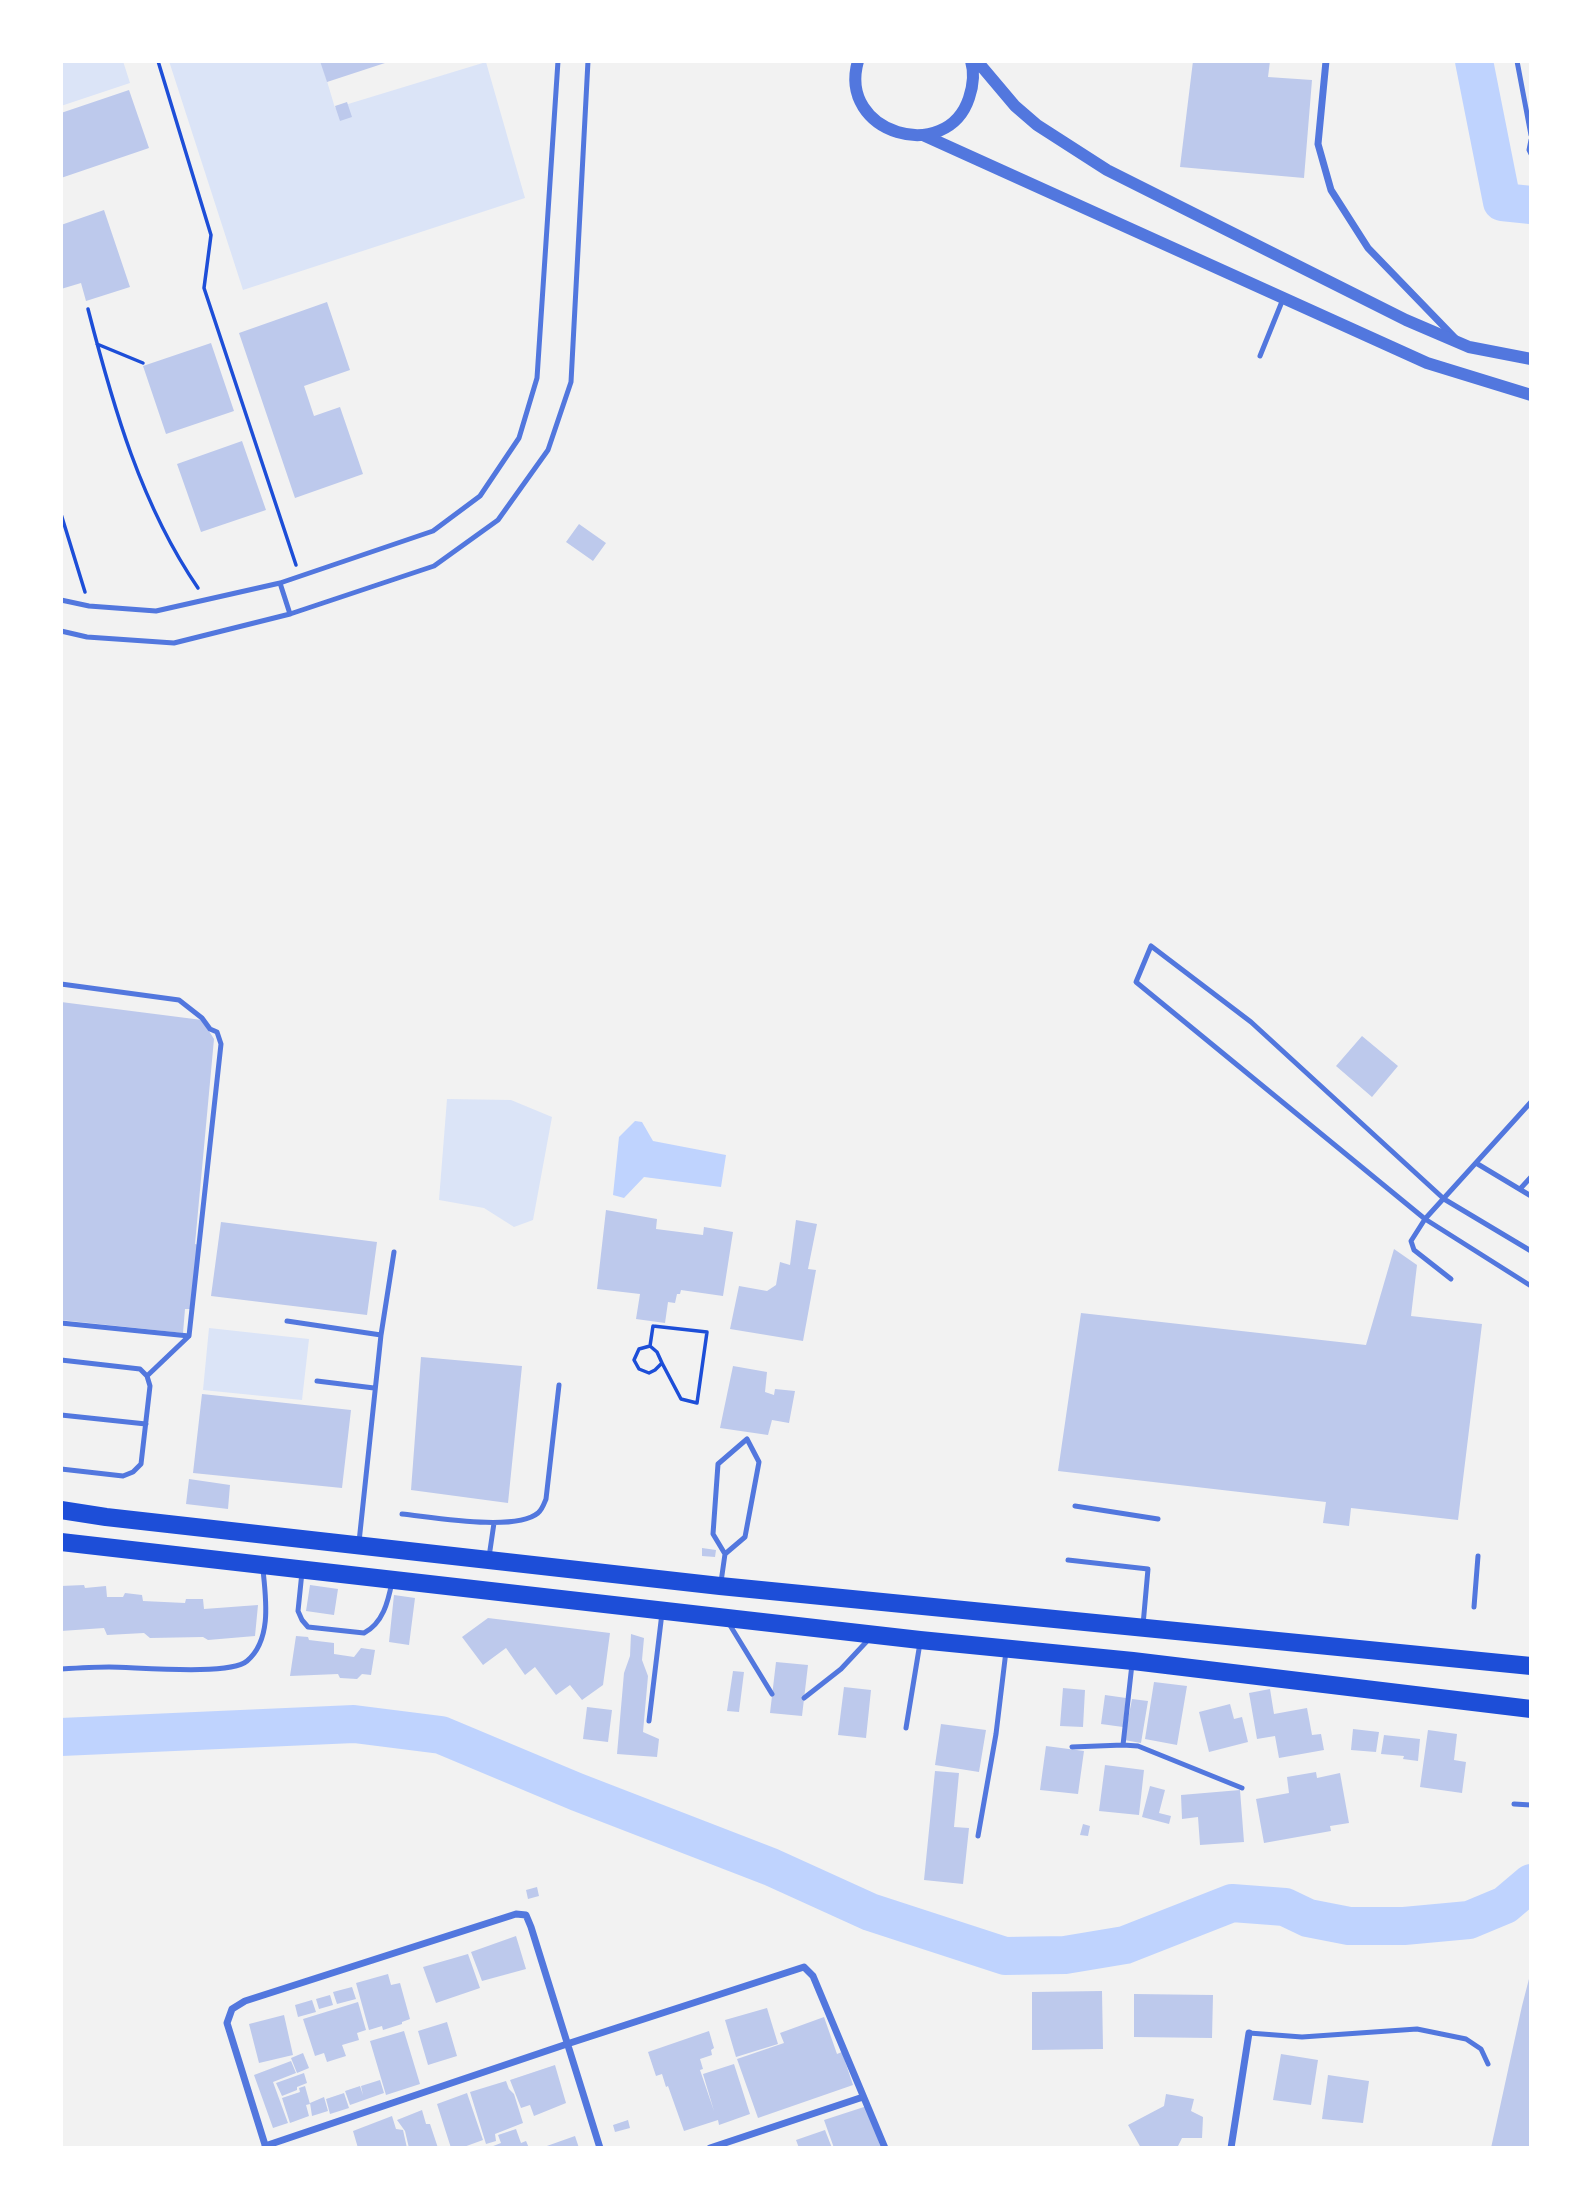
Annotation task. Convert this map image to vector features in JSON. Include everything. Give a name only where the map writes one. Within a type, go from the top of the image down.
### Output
[{"type":"highway","points":[[61,1510],[720,1586],[1531,1666]]},
{"type":"highway","points":[[61,1542],[920,1640],[1133,1661],[1531,1709]]},
{"type":"street","points":[[859,61],[856,88],[862,105],[873,119],[888,130],[905,135],[923,135],[942,129],[957,118],[967,103],[973,85],[971,61]]},
{"type":"street","points":[[977,61],[1015,106],[1037,125],[1107,170],[1406,320],[1469,347],[1531,359]]},
{"type":"street","points":[[1326,61],[1318,144],[1331,190],[1368,248],[1458,342]]},
{"type":"street","points":[[923,135],[1427,363],[1531,395]]},
{"type":"street","points":[[600,2148],[567,2044],[531,1927],[526,1915],[516,1913],[245,2001],[232,2009],[228,2022],[266,2147],[567,2044],[804,1967],[813,1976],[885,2148]]},
{"type":"street","points":[[1231,2148],[1249,2033]]},
{"type":"street","points":[[710,2148],[863,2097]]},
{"type":"lane","points":[[61,600],[89,606],[156,611],[280,583],[433,531],[480,496],[519,438],[537,378],[558,61]]},
{"type":"lane","points":[[61,631],[87,637],[174,643],[290,614],[434,566],[498,520],[548,450],[571,382],[588,61]]},
{"type":"lane","points":[[1517,61],[1531,137],[1531,154]]},
{"type":"lane","points":[[1260,356],[1283,299]]},
{"type":"lane","points":[[280,583],[290,614]]},
{"type":"lane","points":[[1531,1251],[1444,1199],[1251,1022],[1151,946],[1136,982],[1425,1220],[1531,1286]]},
{"type":"lane","points":[[61,984],[179,1000],[202,1018],[210,1030],[217,1032],[221,1044],[189,1336],[148,1376]]},
{"type":"lane","points":[[1451,1279],[1414,1250],[1411,1241],[1425,1220],[1531,1102]]},
{"type":"lane","points":[[1476,1163],[1531,1196]]},
{"type":"lane","points":[[1520,1189],[1531,1177]]},
{"type":"lane","points":[[359,1545],[374,1388],[394,1252]]},
{"type":"lane","points":[[287,1321],[381,1335]]},
{"type":"lane","points":[[61,1323],[189,1336]]},
{"type":"lane","points":[[61,1360],[140,1369],[148,1376],[150,1386],[141,1464],[133,1472],[123,1476],[61,1469]]},
{"type":"lane","points":[[317,1381],[374,1388]]},
{"type":"lane","points":[[402,1514],[494,1523],[525,1520],[540,1512],[546,1499],[559,1385]]},
{"type":"lane","points":[[61,1415],[146,1424]]},
{"type":"lane","points":[[720,1586],[725,1554],[713,1534],[718,1464],[747,1439],[759,1462],[745,1537],[725,1554]]},
{"type":"lane","points":[[1075,1506],[1158,1519]]},
{"type":"lane","points":[[488,1560],[494,1523]]},
{"type":"lane","points":[[1474,1607],[1478,1556]]},
{"type":"lane","points":[[1068,1560],[1148,1569],[1143,1628]]},
{"type":"lane","points":[[61,1669],[209,1669],[246,1663],[264,1636],[263,1564]]},
{"type":"lane","points":[[303,1569],[298,1611],[308,1627],[364,1633],[372,1629],[378,1624],[389,1598],[393,1579]]},
{"type":"lane","points":[[649,1721],[662,1610]]},
{"type":"lane","points":[[724,1617],[772,1694]]},
{"type":"lane","points":[[804,1699],[841,1669],[874,1634]]},
{"type":"lane","points":[[906,1728],[920,1640]]},
{"type":"lane","points":[[978,1836],[996,1734],[1007,1648]]},
{"type":"lane","points":[[1123,1745],[1133,1661]]},
{"type":"lane","points":[[1072,1747],[1138,1746],[1242,1787]]},
{"type":"lane","points":[[1514,1804],[1531,1805]]},
{"type":"lane","points":[[1249,2033],[1303,2037],[1417,2029],[1466,2039],[1481,2049],[1488,2064]]},
{"type":"path","points":[[158,61],[211,235],[204,288],[299,576]]},
{"type":"path","points":[[88,309],[113,404],[150,503],[177,558],[206,600]]},
{"type":"path","points":[[97,344],[144,363]]},
{"type":"path","points":[[61,514],[89,606]]},
{"type":"path","points":[[653,1325],[707,1332],[697,1403],[681,1399],[657,1352],[650,1346],[653,1325]]},
{"type":"path","points":[[650,1346],[639,1349],[634,1360],[639,1369],[649,1373],[662,1363]]},
{"type":"shaded area","points":[[61,61],[123,61],[130,83],[61,106]]},
{"type":"shaded area","points":[[169,61],[321,61],[335,108],[486,62],[525,198],[243,290]]},
{"type":"shaded area","points":[[447,1099],[511,1100],[552,1117],[533,1220],[514,1227],[484,1208],[439,1200]]},
{"type":"shaded area","points":[[209,1328],[309,1339],[302,1400],[203,1390]]},
{"type":"water","points":[[635,1121],[642,1122],[653,1141],[726,1155],[721,1187],[644,1177],[624,1198],[613,1195],[619,1137]]},
{"type":"building","points":[[320,61],[388,61],[388,62],[327,82]]},
{"type":"building","points":[[1193,61],[1270,61],[1268,77],[1312,80],[1304,178],[1180,167]]},
{"type":"building","points":[[129,90],[149,148],[61,178],[61,113]]},
{"type":"building","points":[[347,102],[352,117],[340,121],[335,106]]},
{"type":"building","points":[[104,210],[130,287],[86,301],[81,283],[61,289],[61,225]]},
{"type":"building","points":[[327,302],[350,370],[304,386],[314,416],[340,407],[363,474],[295,498],[239,333]]},
{"type":"building","points":[[211,343],[234,411],[166,434],[143,366]]},
{"type":"building","points":[[242,441],[266,510],[201,532],[177,464]]},
{"type":"building","points":[[579,524],[606,543],[593,561],[566,542]]},
{"type":"building","points":[[61,1002],[202,1020],[214,1039],[195,1244],[199,1245],[190,1309],[185,1309],[183,1333],[61,1320]]},
{"type":"building","points":[[1362,1036],[1398,1066],[1372,1097],[1336,1066]]},
{"type":"building","points":[[606,1210],[657,1219],[656,1229],[703,1235],[704,1227],[733,1232],[723,1296],[681,1290],[675,1303],[668,1302],[665,1323],[636,1319],[640,1294],[597,1289]]},
{"type":"building","points":[[796,1220],[817,1224],[808,1269],[816,1270],[803,1341],[730,1329],[739,1286],[767,1291],[776,1285],[780,1262],[790,1265]]},
{"type":"building","points":[[221,1222],[377,1242],[367,1315],[211,1296]]},
{"type":"building","points":[[1394,1249],[1417,1265],[1411,1316],[1482,1324],[1458,1520],[1351,1508],[1349,1526],[1323,1523],[1326,1502],[1058,1471],[1081,1313],[1366,1345]]},
{"type":"building","points":[[421,1357],[522,1366],[508,1503],[411,1490]]},
{"type":"building","points":[[733,1366],[767,1372],[765,1392],[774,1395],[775,1389],[795,1391],[789,1423],[772,1420],[768,1435],[720,1428]]},
{"type":"building","points":[[202,1394],[351,1410],[342,1488],[193,1473]]},
{"type":"building","points":[[189,1479],[230,1485],[228,1509],[186,1504]]},
{"type":"building","points":[[702,1548],[716,1550],[715,1557],[702,1556]]},
{"type":"building","points":[[84,1585],[85,1588],[106,1586],[107,1597],[123,1597],[125,1593],[142,1595],[143,1601],[185,1603],[186,1599],[203,1599],[204,1609],[258,1605],[255,1636],[208,1640],[203,1637],[150,1638],[144,1633],[107,1635],[104,1628],[61,1631],[61,1586]]},
{"type":"building","points":[[310,1585],[338,1589],[334,1615],[306,1611]]},
{"type":"building","points":[[394,1595],[415,1598],[409,1645],[389,1642]]},
{"type":"building","points":[[488,1618],[610,1633],[603,1685],[582,1700],[570,1685],[556,1695],[535,1667],[525,1675],[506,1648],[483,1665],[462,1637]]},
{"type":"building","points":[[631,1634],[644,1638],[642,1660],[648,1676],[643,1732],[659,1739],[657,1757],[617,1754],[624,1673],[630,1656]]},
{"type":"building","points":[[296,1636],[334,1643],[334,1654],[354,1657],[361,1648],[375,1650],[371,1675],[362,1674],[357,1679],[340,1678],[338,1674],[290,1676]]},
{"type":"building","points":[[776,1662],[808,1665],[802,1716],[770,1713]]},
{"type":"building","points":[[733,1671],[744,1672],[739,1712],[727,1711]]},
{"type":"building","points":[[1154,1682],[1187,1686],[1177,1745],[1145,1739]]},
{"type":"building","points":[[844,1687],[871,1690],[866,1738],[838,1735]]},
{"type":"building","points":[[1063,1688],[1085,1690],[1083,1727],[1060,1726]]},
{"type":"building","points":[[1270,1689],[1274,1714],[1307,1708],[1312,1735],[1321,1734],[1324,1750],[1279,1758],[1275,1736],[1257,1739],[1249,1693]]},
{"type":"building","points":[[1105,1695],[1126,1698],[1123,1727],[1101,1724]]},
{"type":"building","points":[[1132,1699],[1148,1701],[1141,1743],[1124,1740]]},
{"type":"building","points":[[1230,1704],[1234,1719],[1242,1717],[1248,1742],[1209,1752],[1199,1712]]},
{"type":"building","points":[[587,1707],[612,1710],[608,1742],[583,1739]]},
{"type":"building","points":[[941,1724],[986,1730],[979,1772],[935,1765]]},
{"type":"building","points":[[1353,1729],[1379,1732],[1376,1752],[1351,1750]]},
{"type":"building","points":[[1428,1730],[1457,1734],[1454,1760],[1466,1762],[1462,1793],[1420,1787]]},
{"type":"building","points":[[1384,1735],[1420,1739],[1418,1761],[1403,1759],[1404,1756],[1381,1754]]},
{"type":"building","points":[[1046,1746],[1084,1751],[1078,1794],[1040,1790]]},
{"type":"building","points":[[1105,1765],[1144,1770],[1139,1815],[1099,1811]]},
{"type":"building","points":[[935,1771],[959,1773],[954,1827],[969,1828],[963,1884],[924,1880]]},
{"type":"building","points":[[1316,1772],[1317,1778],[1340,1773],[1349,1823],[1330,1826],[1331,1831],[1264,1843],[1256,1799],[1289,1793],[1287,1777]]},
{"type":"building","points":[[1150,1786],[1165,1790],[1159,1813],[1171,1816],[1169,1824],[1142,1817]]},
{"type":"building","points":[[1240,1790],[1244,1842],[1200,1845],[1198,1817],[1182,1819],[1181,1795]]},
{"type":"building","points":[[1083,1824],[1090,1826],[1088,1836],[1080,1835]]},
{"type":"building","points":[[537,1887],[539,1896],[528,1899],[526,1890]]},
{"type":"building","points":[[516,1936],[526,1969],[482,1981],[471,1952]]},
{"type":"building","points":[[468,1954],[480,1988],[436,2003],[423,1967]]},
{"type":"building","points":[[388,1974],[391,1985],[400,1983],[410,2019],[383,2030],[382,2026],[369,2030],[356,1983]]},
{"type":"building","points":[[1530,1975],[1531,2148],[1491,2148],[1522,2006]]},
{"type":"building","points":[[352,1987],[356,1999],[337,2004],[333,1992]]},
{"type":"building","points":[[1102,1991],[1103,2049],[1032,2050],[1032,1992]]},
{"type":"building","points":[[1134,1994],[1213,1995],[1212,2038],[1134,2037]]},
{"type":"building","points":[[330,1995],[333,2005],[319,2009],[316,1999]]},
{"type":"building","points":[[312,2000],[316,2012],[298,2017],[295,2005]]},
{"type":"building","points":[[358,2002],[366,2030],[357,2033],[359,2040],[342,2045],[346,2056],[327,2062],[324,2053],[315,2056],[303,2019]]},
{"type":"building","points":[[767,2008],[778,2044],[736,2057],[725,2020]]},
{"type":"building","points":[[284,2015],[293,2055],[259,2063],[249,2024]]},
{"type":"building","points":[[824,2017],[837,2054],[842,2052],[853,2085],[758,2118],[737,2059],[784,2043],[780,2033]]},
{"type":"building","points":[[447,2022],[457,2056],[428,2065],[418,2031]]},
{"type":"building","points":[[404,2031],[420,2084],[386,2095],[370,2041]]},
{"type":"building","points":[[709,2031],[714,2048],[711,2050],[712,2055],[700,2059],[703,2069],[700,2070],[714,2111],[703,2074],[734,2064],[750,2114],[719,2125],[718,2120],[684,2131],[668,2086],[666,2087],[662,2074],[656,2076],[648,2052]]},
{"type":"building","points":[[303,2053],[309,2068],[297,2073],[291,2058]]},
{"type":"building","points":[[1281,2054],[1318,2060],[1311,2105],[1273,2100]]},
{"type":"building","points":[[291,2061],[296,2073],[273,2082],[288,2123],[273,2128],[254,2075]]},
{"type":"building","points":[[555,2065],[566,2103],[534,2116],[530,2105],[521,2108],[510,2080]]},
{"type":"building","points":[[304,2073],[307,2083],[282,2096],[276,2083]]},
{"type":"building","points":[[1328,2075],[1369,2081],[1363,2123],[1322,2119]]},
{"type":"building","points":[[380,2080],[384,2093],[350,2105],[345,2091],[360,2086],[363,2095],[361,2086]]},
{"type":"building","points":[[506,2081],[514,2094],[523,2123],[495,2134],[496,2141],[486,2144],[470,2092]]},
{"type":"building","points":[[305,2086],[310,2104],[306,2105],[309,2116],[290,2123],[282,2098],[300,2092],[299,2088]]},
{"type":"building","points":[[344,2093],[349,2108],[330,2114],[326,2099]]},
{"type":"building","points":[[467,2093],[483,2140],[461,2148],[451,2148],[437,2104]]},
{"type":"building","points":[[1166,2094],[1194,2099],[1191,2111],[1203,2117],[1202,2138],[1182,2138],[1177,2148],[1141,2148],[1128,2125],[1164,2106]]},
{"type":"building","points":[[324,2097],[328,2111],[312,2116],[310,2103]]},
{"type":"building","points":[[867,2106],[881,2148],[834,2148],[824,2120]]},
{"type":"building","points":[[422,2110],[438,2148],[409,2148],[405,2131],[397,2120]]},
{"type":"building","points":[[392,2116],[396,2129],[403,2130],[407,2148],[358,2148],[353,2131]]},
{"type":"building","points":[[628,2120],[630,2128],[615,2132],[613,2125]]},
{"type":"building","points":[[516,2129],[521,2143],[526,2141],[529,2148],[488,2148],[501,2143],[498,2135]]},
{"type":"building","points":[[825,2130],[832,2148],[799,2148],[796,2140]]},
{"type":"building","points":[[575,2136],[579,2148],[544,2148],[544,2147]]},
{"type":"waterway","points":[[1474,61],[1502,202],[1531,205]]},
{"type":"waterway","points":[[61,1737],[354,1724],[441,1735],[577,1792],[771,1867],[870,1912],[1005,1956],[1065,1955],[1125,1945],[1232,1903],[1285,1907],[1308,1918],[1349,1926],[1404,1926],[1469,1920],[1505,1905],[1531,1883]]}]
